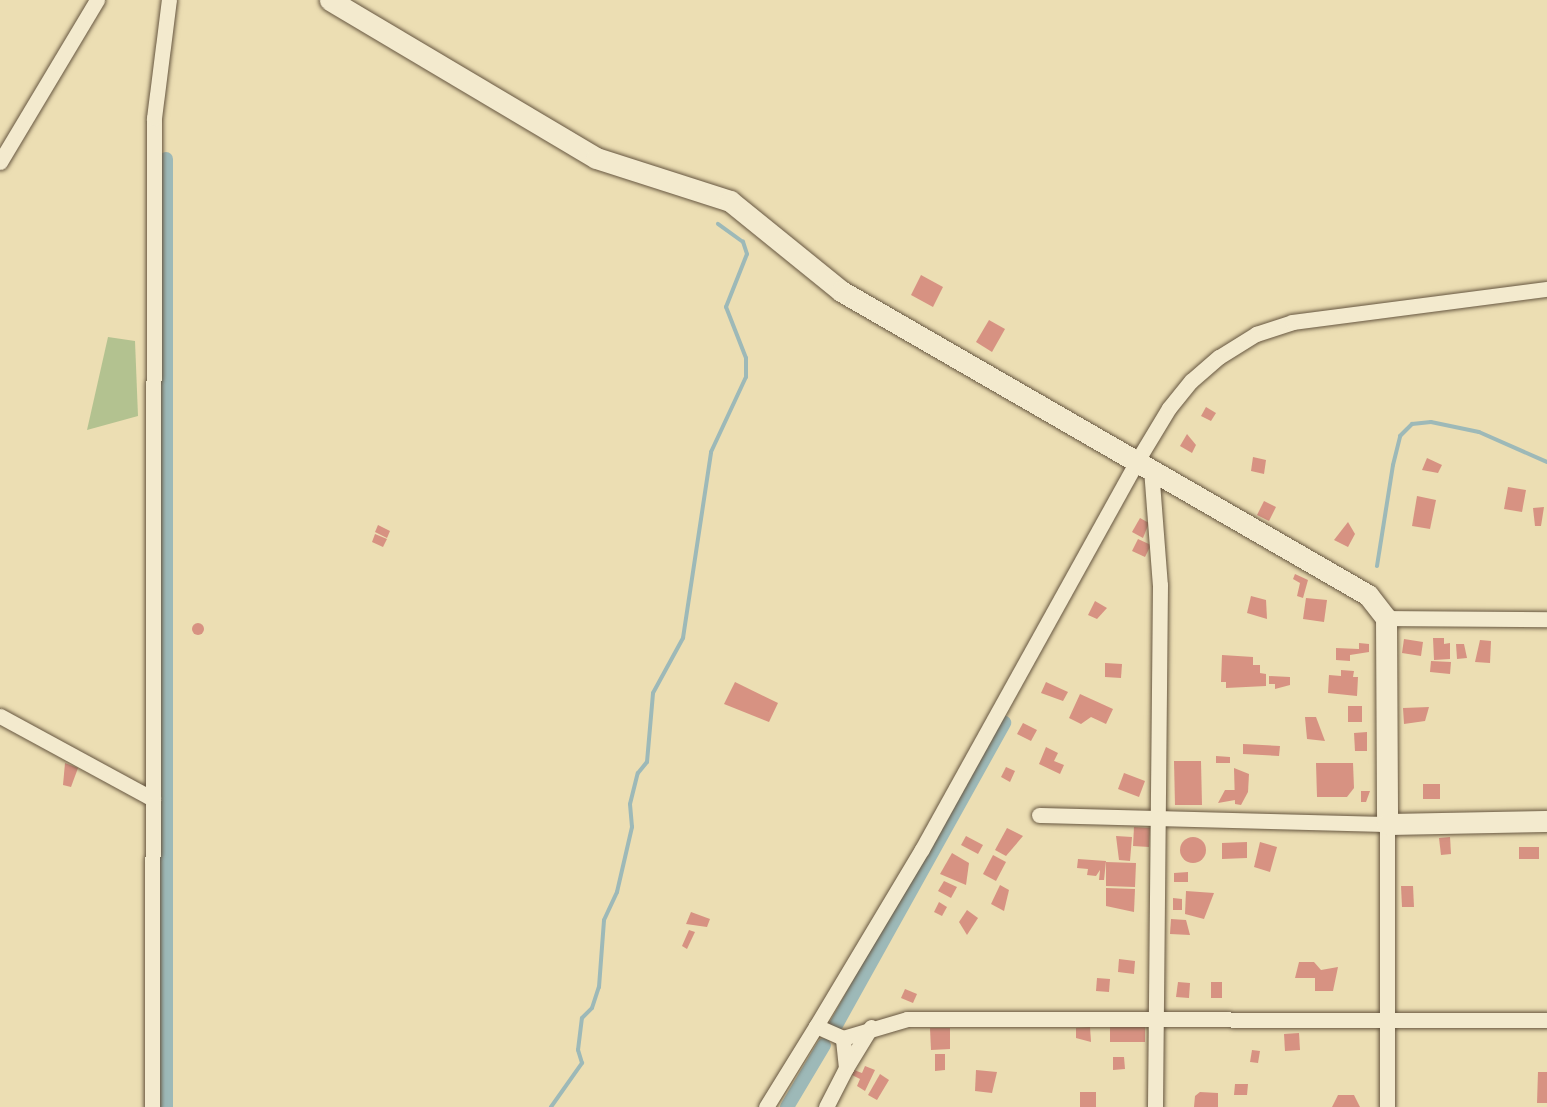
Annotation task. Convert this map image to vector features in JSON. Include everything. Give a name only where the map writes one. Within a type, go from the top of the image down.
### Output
[{"type":"street","points":[[0,162],[98,0]]},
{"type":"street","points":[[153,1107],[153,118],[169,0]]},
{"type":"street","points":[[330,0],[596,158],[730,201],[841,291],[1338,575],[1368,596],[1386,618],[1389,1021],[1387,1107]]},
{"type":"street","points":[[766,1107],[922,849],[1144,465],[1169,408],[1191,381],[1219,357],[1256,334],[1351,311],[1547,289]]},
{"type":"street","points":[[1144,465],[1159,544],[1161,816],[1155,1107]]},
{"type":"street","points":[[1386,618],[1547,619]]},
{"type":"street","points":[[0,716],[153,798]]},
{"type":"street","points":[[1039,815],[1161,816],[1387,824],[1547,821]]},
{"type":"street","points":[[816,1026],[843,1038],[871,1027],[907,1019],[1158,1017],[1389,1021],[1547,1020]]},
{"type":"street","points":[[826,1107],[871,1027]]},
{"type":"street","points":[[843,1038],[846,1068]]},
{"type":"green space","points":[[108,337],[135,341],[138,416],[87,430]]},
{"type":"building","points":[[921,275],[943,287],[933,307],[911,295]]},
{"type":"building","points":[[989,320],[1005,329],[992,352],[976,342]]},
{"type":"building","points":[[1206,407],[1216,413],[1211,421],[1201,416]]},
{"type":"building","points":[[1187,434],[1196,445],[1192,453],[1180,446]]},
{"type":"building","points":[[1253,457],[1266,460],[1264,474],[1251,471]]},
{"type":"building","points":[[1427,458],[1442,465],[1438,473],[1422,470]]},
{"type":"building","points":[[1508,487],[1526,490],[1522,512],[1504,509]]},
{"type":"building","points":[[1417,496],[1436,500],[1430,529],[1412,526]]},
{"type":"building","points":[[1264,501],[1276,507],[1269,521],[1257,515]]},
{"type":"building","points":[[1544,507],[1541,526],[1535,526],[1533,508]]},
{"type":"building","points":[[1140,518],[1149,523],[1143,538],[1132,532]]},
{"type":"building","points":[[1348,522],[1355,534],[1348,547],[1334,540]]},
{"type":"building","points":[[378,525],[390,531],[387,538],[375,532]]},
{"type":"building","points":[[375,534],[387,539],[383,547],[372,542]]},
{"type":"building","points":[[1138,539],[1151,545],[1145,557],[1132,551]]},
{"type":"building","points":[[1295,574],[1308,580],[1303,598],[1297,596],[1300,583],[1293,579]]},
{"type":"building","points":[[1251,596],[1266,600],[1267,619],[1247,613]]},
{"type":"building","points":[[1306,598],[1327,600],[1324,622],[1303,619]]},
{"type":"building","points":[[1095,601],[1107,608],[1097,619],[1088,615]]},
{"type":"building","points":[[198,623],[204,629],[198,635],[192,629]]},
{"type":"building","points":[[1433,638],[1444,638],[1444,644],[1450,643],[1450,659],[1434,660]]},
{"type":"building","points":[[1404,639],[1423,642],[1421,656],[1402,653]]},
{"type":"building","points":[[1480,640],[1491,641],[1490,663],[1475,662]]},
{"type":"building","points":[[1359,643],[1369,644],[1369,652],[1350,655],[1350,661],[1336,660],[1336,648],[1359,649]]},
{"type":"building","points":[[1456,644],[1464,644],[1467,658],[1457,659]]},
{"type":"building","points":[[1222,655],[1253,657],[1253,665],[1260,665],[1260,673],[1266,674],[1266,686],[1226,688],[1226,682],[1221,682]]},
{"type":"building","points":[[1431,661],[1451,662],[1450,674],[1430,672]]},
{"type":"building","points":[[1105,663],[1122,664],[1121,678],[1105,677]]},
{"type":"building","points":[[1341,670],[1354,671],[1353,677],[1358,677],[1357,696],[1328,693],[1329,675],[1341,676]]},
{"type":"building","points":[[1269,676],[1290,677],[1290,685],[1275,689],[1275,684],[1269,684]]},
{"type":"building","points":[[735,682],[778,703],[769,722],[724,704]]},
{"type":"building","points":[[1046,682],[1068,692],[1063,701],[1041,693]]},
{"type":"building","points":[[1080,694],[1113,709],[1106,724],[1091,717],[1081,724],[1069,718]]},
{"type":"building","points":[[1348,706],[1362,706],[1362,722],[1348,722]]},
{"type":"building","points":[[1429,707],[1425,721],[1404,724],[1403,708]]},
{"type":"building","points":[[1305,717],[1316,717],[1325,741],[1307,739]]},
{"type":"building","points":[[1023,723],[1037,730],[1031,741],[1017,734]]},
{"type":"building","points":[[1367,732],[1367,751],[1355,751],[1354,733]]},
{"type":"building","points":[[1243,744],[1280,746],[1279,756],[1243,754]]},
{"type":"building","points":[[1046,747],[1058,753],[1054,761],[1064,765],[1060,774],[1039,764]]},
{"type":"building","points":[[1216,756],[1230,757],[1230,763],[1216,763]]},
{"type":"building","points":[[1174,761],[1201,761],[1202,805],[1175,805]]},
{"type":"building","points":[[65,763],[78,768],[71,787],[63,785]]},
{"type":"building","points":[[1316,763],[1353,763],[1354,788],[1347,797],[1317,797]]},
{"type":"building","points":[[1006,767],[1015,771],[1010,782],[1001,777]]},
{"type":"building","points":[[1234,768],[1249,774],[1248,792],[1241,805],[1235,804]]},
{"type":"building","points":[[1124,773],[1145,781],[1139,797],[1118,789]]},
{"type":"building","points":[[1423,784],[1440,784],[1440,799],[1423,799]]},
{"type":"building","points":[[1225,790],[1235,790],[1235,800],[1218,803]]},
{"type":"building","points":[[1361,791],[1370,791],[1366,802],[1361,802]]},
{"type":"building","points":[[1134,827],[1150,828],[1149,847],[1133,846]]},
{"type":"building","points":[[1007,828],[1023,836],[1006,856],[995,850]]},
{"type":"building","points":[[966,836],[983,845],[978,854],[961,845]]},
{"type":"building","points":[[1116,836],[1132,837],[1130,861],[1119,860]]},
{"type":"building","points":[[1193,837],[1202,841],[1206,850],[1202,859],[1193,863],[1184,859],[1180,850],[1184,841]]},
{"type":"building","points":[[1450,837],[1451,854],[1441,855],[1439,838]]},
{"type":"building","points":[[1247,842],[1247,858],[1222,859],[1222,843]]},
{"type":"building","points":[[1260,842],[1277,847],[1270,872],[1254,867]]},
{"type":"building","points":[[1519,847],[1539,847],[1539,859],[1519,859]]},
{"type":"building","points":[[952,853],[969,863],[966,885],[940,874]]},
{"type":"building","points":[[993,855],[1006,862],[996,881],[983,874]]},
{"type":"building","points":[[1078,859],[1106,861],[1104,880],[1099,880],[1100,870],[1096,876],[1087,875],[1088,869],[1077,868]]},
{"type":"building","points":[[1106,862],[1136,863],[1135,887],[1106,886]]},
{"type":"building","points":[[1188,872],[1188,882],[1174,882],[1174,873]]},
{"type":"building","points":[[944,881],[957,887],[951,898],[938,891]]},
{"type":"building","points":[[1000,885],[1009,890],[1004,911],[991,904]]},
{"type":"building","points":[[1401,886],[1413,886],[1414,907],[1402,907]]},
{"type":"building","points":[[1106,888],[1135,889],[1134,912],[1106,906]]},
{"type":"building","points":[[1186,891],[1214,893],[1204,919],[1185,914]]},
{"type":"building","points":[[1173,898],[1182,899],[1182,910],[1173,910]]},
{"type":"building","points":[[939,902],[947,907],[942,916],[934,912]]},
{"type":"building","points":[[967,910],[978,918],[967,935],[959,922]]},
{"type":"building","points":[[691,912],[710,919],[707,927],[686,924]]},
{"type":"building","points":[[1171,919],[1186,920],[1190,935],[1170,934]]},
{"type":"building","points":[[689,930],[695,932],[687,949],[682,946]]},
{"type":"building","points":[[1119,959],[1135,961],[1134,974],[1118,972]]},
{"type":"building","points":[[1299,962],[1314,962],[1321,970],[1338,967],[1333,991],[1315,991],[1315,978],[1295,978]]},
{"type":"building","points":[[1097,978],[1110,979],[1109,992],[1096,991]]},
{"type":"building","points":[[1178,982],[1190,983],[1189,998],[1176,997]]},
{"type":"building","points":[[1211,982],[1222,982],[1222,998],[1211,998]]},
{"type":"building","points":[[905,989],[917,994],[913,1003],[901,998]]},
{"type":"building","points":[[1110,1024],[1145,1024],[1145,1042],[1110,1042]]},
{"type":"building","points":[[1090,1027],[1091,1042],[1076,1038],[1076,1028]]},
{"type":"building","points":[[930,1028],[950,1028],[950,1049],[931,1050]]},
{"type":"building","points":[[1299,1033],[1300,1050],[1285,1051],[1284,1034]]},
{"type":"building","points":[[1252,1050],[1260,1051],[1258,1063],[1250,1062]]},
{"type":"building","points":[[935,1054],[945,1054],[945,1070],[935,1071]]},
{"type":"building","points":[[1113,1057],[1124,1057],[1125,1069],[1113,1070]]},
{"type":"building","points":[[865,1066],[875,1070],[865,1091],[857,1086],[860,1079],[852,1075],[854,1070],[862,1073]]},
{"type":"building","points":[[976,1070],[997,1072],[992,1093],[975,1091]]},
{"type":"building","points":[[1538,1072],[1547,1072],[1547,1103],[1537,1103]]},
{"type":"building","points":[[880,1074],[889,1080],[877,1100],[868,1095]]},
{"type":"building","points":[[1235,1084],[1248,1084],[1247,1095],[1234,1095]]},
{"type":"building","points":[[1080,1092],[1096,1092],[1096,1107],[1080,1107]]},
{"type":"building","points":[[1200,1092],[1218,1093],[1218,1107],[1194,1107],[1195,1096]]},
{"type":"building","points":[[1338,1095],[1354,1095],[1360,1107],[1332,1107]]},
{"type":"waterway","points":[[166,159],[166,1107]]},
{"type":"waterway","points":[[551,1107],[582,1063],[578,1050],[582,1018],[592,1008],[599,987],[604,920],[617,892],[632,827],[630,804],[638,773],[647,762],[653,693],[683,638],[711,452],[746,377],[746,358],[726,307],[747,254],[743,242],[718,224]]},
{"type":"waterway","points":[[1377,566],[1393,465],[1400,436],[1412,424],[1431,422],[1479,432],[1547,462]]},
{"type":"waterway","points":[[836,1025],[1004,723]]},
{"type":"waterway","points":[[787,1107],[824,1045]]}]
